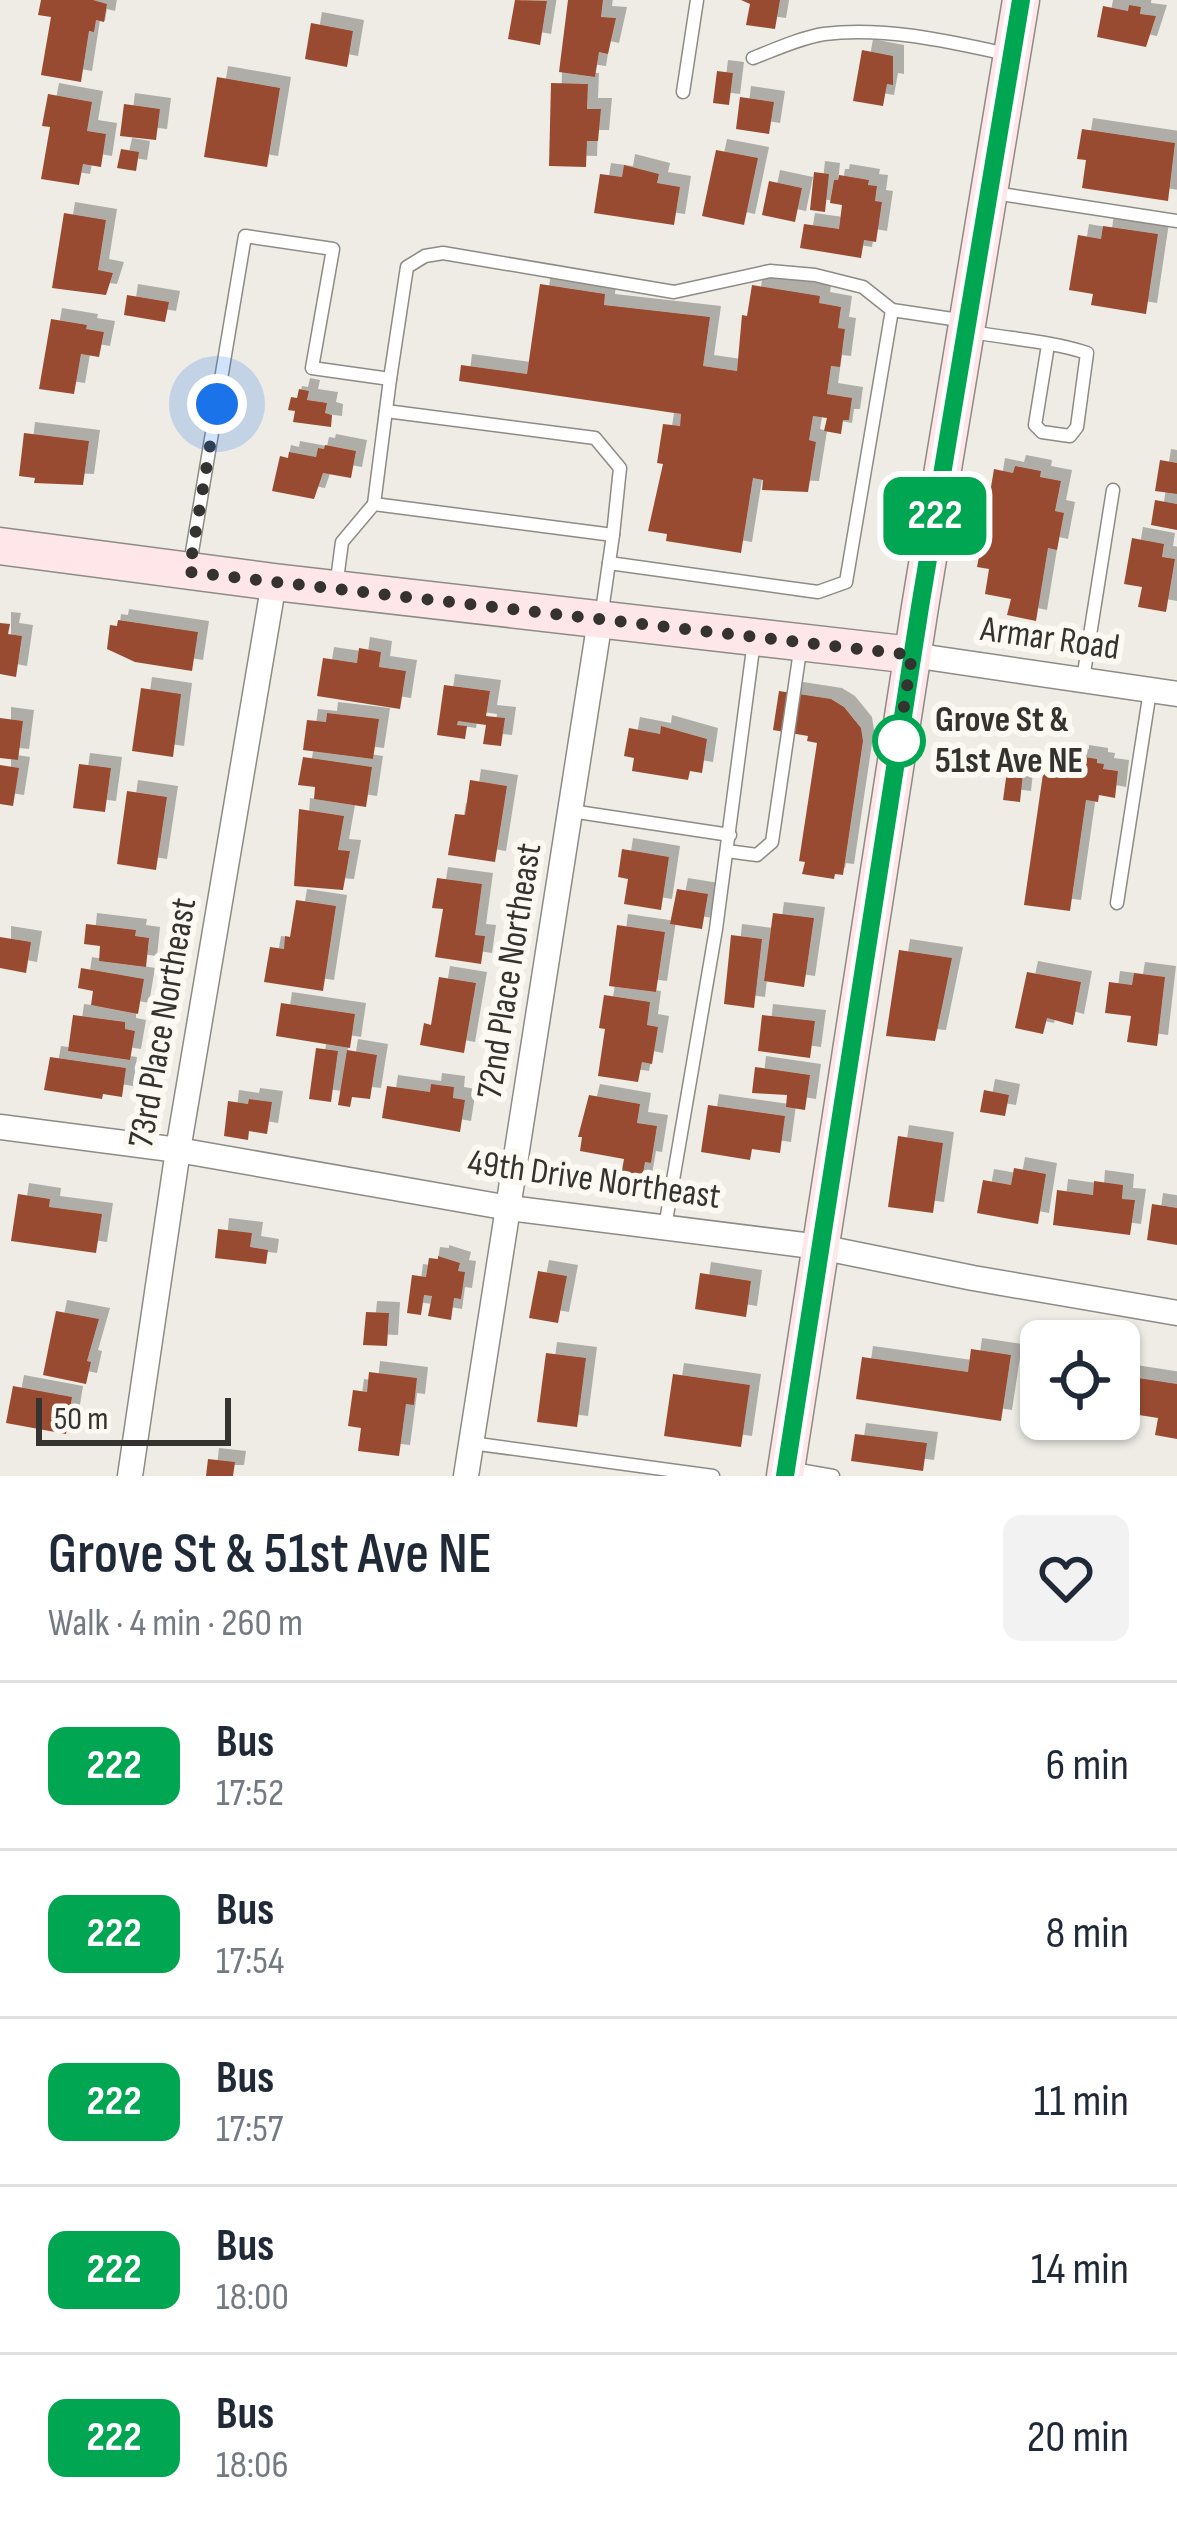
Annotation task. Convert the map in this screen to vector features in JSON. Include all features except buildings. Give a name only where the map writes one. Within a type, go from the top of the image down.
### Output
[{"type":"street","points":[[785,1472],[912,655],[1021,0]]},
{"type":"street","points":[[0,546],[912,655]]},
{"type":"street","name":"73rd Place Northeast","points":[[130,1476],[178,1150],[274,582]]},
{"type":"street","name":"72nd Place Northeast","points":[[466,1476],[600,620]]},
{"type":"street","name":"Armar Road","points":[[912,655],[1177,694]]},
{"type":"street","name":"49th Drive Northeast","points":[[0,1127],[178,1150],[509,1208],[820,1247],[973,1279],[1177,1312]]},
{"type":"lane","points":[[683,92],[697,0]]},
{"type":"lane","points":[[753,58],[808,38],[853,33],[960,44],[1012,55]]},
{"type":"lane","points":[[988,193],[1177,221]]},
{"type":"lane","points":[[189,572],[245,236],[333,249],[312,368],[390,379]]},
{"type":"lane","points":[[335,589],[343,542],[374,504],[407,267],[425,256],[443,253],[674,292],[755,273],[793,273],[863,287],[892,310],[1087,353],[1077,428],[1070,436],[1042,432],[1035,425],[1048,345]]},
{"type":"lane","points":[[609,563],[818,592],[846,582],[892,310]]},
{"type":"lane","points":[[386,411],[595,438],[620,468],[600,620]]},
{"type":"lane","points":[[1083,680],[1113,490]]},
{"type":"lane","points":[[374,504],[613,535]]},
{"type":"lane","points":[[665,1227],[730,836],[754,637]]},
{"type":"lane","points":[[727,851],[757,855],[772,842],[801,642]]},
{"type":"lane","points":[[1117,903],[1150,691]]},
{"type":"lane","points":[[571,811],[730,836]]},
{"type":"lane","points":[[472,1443],[713,1476]]},
{"type":"lane","points":[[785,1472],[833,1476]]},
{"type":"bus line","name":"222","points":[[785,1476],[920,607],[1021,0]]},
{"type":"place","name":"Grove St & 51st Ave NE","points":[[899,741]]},
{"type":"route","points":[[217,404],[189,572],[912,655],[897,751],[899,741]]}]
